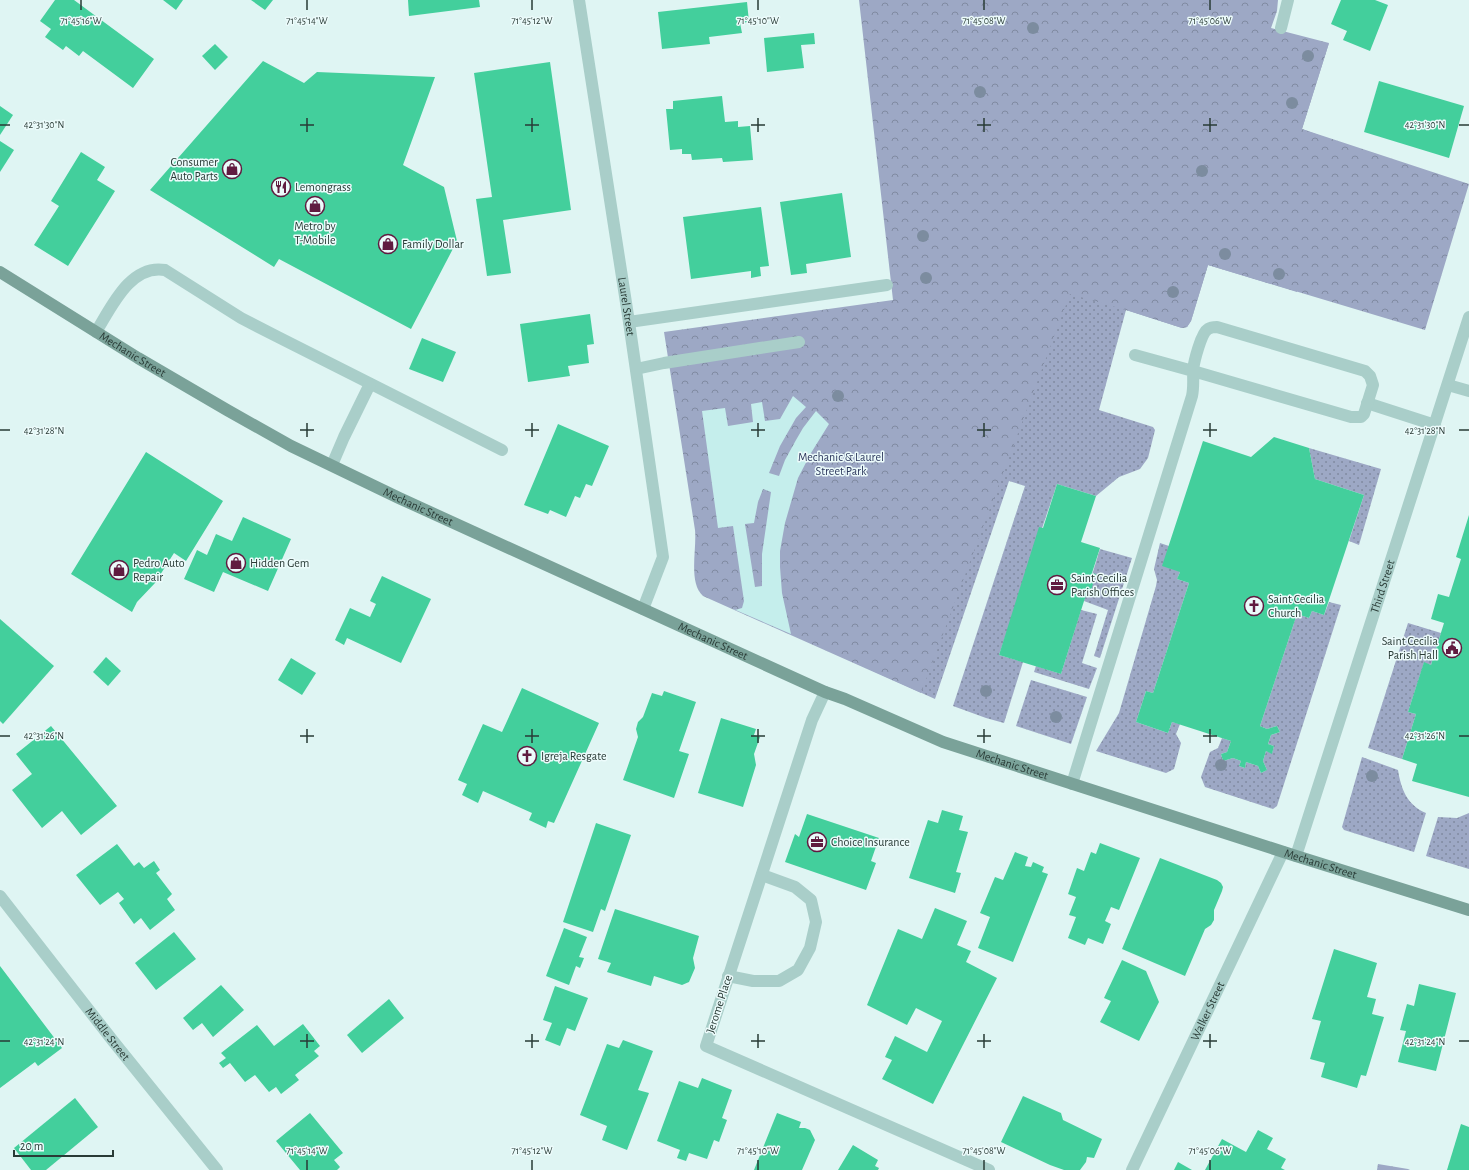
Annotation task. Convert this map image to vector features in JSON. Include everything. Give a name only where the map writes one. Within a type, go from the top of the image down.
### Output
[{"type":"main road","name":"Mechanic Street","points":[[0,272],[96,332],[227,410],[291,446],[399,498],[825,692],[845,699],[943,742],[1283,852],[1469,910]]},
{"type":"street","name":"Laurel Street","points":[[579,0],[629,322],[663,557],[643,609]]},
{"type":"street","points":[[1281,28],[1288,0]]},
{"type":"street","points":[[96,332],[112,306],[134,277],[152,269],[165,270],[241,318],[502,450]]},
{"type":"street","points":[[629,322],[886,285]]},
{"type":"street","name":"Third Street","points":[[1296,856],[1469,317]]},
{"type":"street","points":[[1072,784],[1192,396],[1193,371],[1203,335],[1207,329],[1217,327],[1365,371],[1370,376],[1373,385],[1364,414],[1361,417],[1351,417],[1193,371],[1135,356]]},
{"type":"street","points":[[636,369],[664,363],[800,342]]},
{"type":"street","points":[[332,466],[344,437],[370,384]]},
{"type":"street","points":[[1448,385],[1469,391]]},
{"type":"street","points":[[1367,403],[1435,425]]},
{"type":"street","name":"Jerome Place","points":[[825,692],[812,720],[706,1046],[989,1170]]},
{"type":"street","name":"Walker Street","points":[[1132,1170],[1283,852]]},
{"type":"street","points":[[728,976],[753,981],[779,981],[798,970],[810,948],[816,922],[811,900],[795,887],[762,875]]},
{"type":"street","name":"Middle Street","points":[[0,896],[113,1041],[217,1170]]},
{"type":"green space","name":"Mechanic & Laurel Street Park","points":[[859,0],[1278,0],[1277,11],[1271,28],[1329,43],[1302,129],[1469,184],[1425,330],[1208,265],[1191,321],[1187,327],[1182,328],[1070,294],[921,693],[703,596],[698,590],[694,574],[695,530],[664,332],[893,300]]},
{"type":"green space","points":[[1329,43],[1302,129],[1343,144],[1297,292],[1208,265],[1191,321],[1187,327],[1182,328],[1126,310],[1099,410],[1153,427],[1155,430],[1148,458],[1140,469],[1119,477],[1096,496],[1057,484],[999,655],[1023,662],[1004,723],[953,706],[1025,486],[1009,481],[935,699],[791,634],[780,446]]},
{"type":"green space","points":[[1309,448],[1381,469],[1359,545],[1349,541],[1364,495],[1315,479]]},
{"type":"green space","points":[[1160,543],[1169,546],[1180,572],[1177,579],[1189,583],[1153,693],[1146,691],[1136,722],[1168,733],[1172,722],[1180,724],[1176,734],[1181,743],[1174,769],[1166,773],[1096,751],[1119,713],[1156,586],[1157,580],[1154,569]]},
{"type":"green space","points":[[1100,549],[1132,558],[1100,658],[1094,656],[1108,610],[1084,601]]},
{"type":"green space","points":[[1329,602],[1341,605],[1277,806],[1273,809],[1205,787],[1201,777],[1210,752],[1218,748],[1222,738],[1231,741],[1227,752],[1221,754],[1223,761],[1233,758],[1241,761],[1239,766],[1245,768],[1246,762],[1258,766],[1261,773],[1267,770],[1263,761],[1266,751],[1272,753],[1274,746],[1268,744],[1271,735],[1280,732],[1277,726],[1267,729],[1260,726],[1297,614],[1309,618],[1312,611],[1324,615]]},
{"type":"green space","points":[[1081,610],[1097,614],[1082,663],[1097,668],[1089,689],[1034,672],[1036,666],[1061,674]]},
{"type":"green space","points":[[1408,623],[1441,633],[1431,665],[1424,663],[1408,712],[1416,714],[1402,759],[1368,748]]},
{"type":"green space","points":[[1031,680],[1087,697],[1071,744],[1016,726]]},
{"type":"green space","points":[[1362,757],[1398,770],[1401,784],[1406,796],[1414,806],[1426,813],[1414,852],[1344,830],[1342,827]]},
{"type":"green space","points":[[1469,813],[1469,869],[1426,856],[1438,817],[1457,818]]},
{"type":"green space","points":[[1378,1164],[1408,1169],[1410,1170],[1377,1170]]},
{"type":"shaded area","points":[[793,396],[806,407],[796,418],[780,446],[769,473],[779,476],[785,460],[796,440],[816,411],[829,424],[798,478],[785,523],[780,551],[780,567],[782,593],[791,634],[735,610],[742,608],[744,601],[733,526],[718,528],[702,411],[725,408],[728,426],[753,422],[751,404],[762,402],[765,421],[780,419]],"holes":[[[763,489],[771,492],[762,554],[762,586],[755,587],[745,524],[754,523],[758,502]]]},
{"type":"building","points":[[55,0],[74,0],[154,59],[133,88],[83,51],[79,56],[66,46],[63,50],[45,37],[51,29],[40,21]]},
{"type":"building","points":[[163,0],[183,0],[176,10]]},
{"type":"building","points":[[251,0],[273,0],[265,10]]},
{"type":"building","points":[[408,0],[479,0],[480,7],[409,16]]},
{"type":"building","points":[[1341,0],[1375,0],[1388,5],[1370,51],[1343,40],[1347,31],[1331,24]]},
{"type":"building","points":[[747,2],[749,22],[740,23],[742,33],[709,37],[710,44],[662,49],[658,12]]},
{"type":"building","points":[[814,33],[815,44],[801,45],[804,68],[767,72],[764,38]]},
{"type":"building","points":[[215,44],[228,57],[215,70],[202,56]]},
{"type":"building","points":[[263,61],[304,83],[317,72],[435,77],[403,165],[444,187],[457,241],[411,329],[279,259],[274,267],[150,190]]},
{"type":"building","points":[[550,62],[571,210],[503,220],[511,273],[487,276],[476,199],[492,197],[474,73]]},
{"type":"building","points":[[1379,81],[1464,106],[1449,158],[1364,132]]},
{"type":"building","points":[[722,96],[725,122],[738,121],[738,127],[750,126],[753,160],[723,162],[722,158],[692,160],[691,154],[682,154],[682,149],[670,150],[666,109],[673,109],[673,101]]},
{"type":"building","points":[[0,106],[13,115],[0,135]]},
{"type":"building","points":[[0,141],[14,150],[0,172]]},
{"type":"building","points":[[81,152],[105,167],[97,180],[115,191],[68,266],[34,245],[59,206],[51,201]]},
{"type":"building","points":[[842,193],[851,257],[806,264],[807,273],[791,275],[780,202]]},
{"type":"building","points":[[761,207],[769,266],[760,267],[761,276],[751,278],[751,271],[691,279],[683,217]]},
{"type":"building","points":[[590,314],[594,344],[587,345],[589,363],[568,366],[570,376],[528,382],[520,324]]},
{"type":"building","points":[[422,338],[456,352],[443,382],[409,369]]},
{"type":"building","points":[[558,424],[609,446],[592,486],[586,484],[580,498],[575,496],[566,517],[550,510],[548,514],[524,505]]},
{"type":"building","name":"Saint Cecilia Church","points":[[1274,437],[1309,448],[1315,479],[1364,495],[1324,615],[1312,611],[1309,618],[1297,614],[1260,726],[1267,729],[1277,726],[1280,732],[1271,735],[1268,744],[1274,746],[1272,754],[1266,751],[1263,761],[1267,770],[1261,773],[1258,766],[1246,762],[1245,768],[1239,766],[1241,761],[1233,758],[1223,761],[1221,754],[1227,752],[1231,741],[1172,722],[1168,733],[1136,722],[1146,691],[1153,693],[1189,583],[1177,579],[1180,572],[1162,566],[1203,441],[1251,457]]},
{"type":"building","points":[[146,452],[223,501],[186,561],[174,553],[155,583],[137,602],[132,612],[71,574]]},
{"type":"building","name":"Saint Cecilia Parish Offices","points":[[1057,484],[1096,496],[1081,542],[1100,548],[1092,573],[1096,574],[1089,597],[1086,596],[1084,601],[1061,674],[999,655],[1039,527],[1043,528]]},
{"type":"building","name":"Saint Cecilia Parish Hall","points":[[1469,515],[1469,797],[1412,781],[1417,764],[1402,759],[1416,714],[1408,712],[1424,662],[1431,665],[1444,623],[1431,619],[1438,594],[1449,597],[1461,559],[1456,557]]},
{"type":"building","name":"Hidden Gem","points":[[243,517],[291,539],[268,591],[223,572],[214,592],[184,579],[197,550],[207,555],[216,534],[232,541]]},
{"type":"building","points":[[382,576],[431,599],[401,663],[347,638],[344,645],[335,640],[350,608],[370,617],[376,604],[370,601]]},
{"type":"building","points":[[0,619],[54,666],[3,724],[0,721]]},
{"type":"building","points":[[106,657],[121,671],[108,686],[93,672]]},
{"type":"building","points":[[291,658],[316,673],[302,695],[278,680]]},
{"type":"building","name":"Igreja Resgate","points":[[522,688],[599,723],[554,823],[548,821],[546,828],[529,820],[532,813],[483,791],[478,803],[462,795],[467,784],[458,780],[483,724],[502,732]]},
{"type":"building","points":[[664,691],[696,702],[679,751],[689,754],[674,798],[623,780],[638,737],[636,729],[638,722],[643,717],[652,693],[662,696]]},
{"type":"building","points":[[721,718],[756,729],[754,735],[760,737],[754,754],[756,765],[743,807],[698,793]]},
{"type":"building","points":[[51,726],[117,806],[81,835],[62,811],[42,828],[12,790],[32,774],[16,754]]},
{"type":"building","points":[[942,810],[963,816],[959,830],[968,832],[956,872],[961,873],[955,893],[909,878],[928,820],[938,823]]},
{"type":"building","points":[[807,814],[879,838],[871,861],[876,863],[866,890],[785,862],[795,834],[799,837]]},
{"type":"building","points":[[596,823],[631,835],[605,911],[601,909],[593,932],[563,922]]},
{"type":"building","points":[[1100,843],[1140,858],[1119,910],[1111,907],[1105,921],[1111,924],[1103,944],[1088,938],[1085,945],[1068,938],[1076,917],[1069,915],[1076,897],[1068,894],[1077,868],[1084,871],[1091,852],[1096,854]]},
{"type":"building","points":[[117,844],[134,866],[139,862],[144,868],[154,861],[160,870],[156,873],[172,894],[167,899],[175,910],[150,930],[141,918],[134,924],[119,903],[124,899],[118,892],[100,905],[76,875]]},
{"type":"building","points":[[1015,852],[1028,857],[1025,866],[1031,867],[1033,862],[1044,867],[1042,872],[1048,874],[1013,962],[978,948],[990,917],[980,913],[995,877],[1003,880]]},
{"type":"building","points":[[1160,858],[1217,880],[1223,887],[1214,910],[1214,920],[1211,925],[1205,929],[1185,976],[1122,949]]},
{"type":"building","points":[[935,908],[967,921],[957,945],[971,951],[966,962],[997,978],[933,1104],[882,1079],[892,1060],[885,1057],[895,1036],[927,1052],[942,1021],[916,1008],[907,1025],[867,1005],[898,929],[922,939]]},
{"type":"building","points":[[615,909],[699,936],[693,958],[695,968],[689,982],[682,985],[654,976],[651,986],[607,972],[611,963],[598,959]]},
{"type":"building","points":[[564,928],[587,937],[579,957],[584,958],[580,968],[576,966],[569,985],[546,976]]},
{"type":"building","points":[[174,932],[196,959],[156,990],[135,963]]},
{"type":"building","points":[[1334,949],[1377,963],[1367,997],[1376,999],[1372,1014],[1384,1017],[1366,1076],[1361,1075],[1357,1088],[1321,1077],[1325,1063],[1310,1059],[1321,1021],[1312,1019]]},
{"type":"building","points":[[1122,960],[1146,971],[1159,1002],[1139,1041],[1100,1022],[1111,1001],[1104,998]]},
{"type":"building","points":[[0,966],[62,1048],[38,1066],[35,1062],[0,1088]]},
{"type":"building","points":[[1419,984],[1456,993],[1436,1071],[1398,1062],[1406,1031],[1400,1030],[1407,1004],[1414,1006]]},
{"type":"building","points":[[221,985],[244,1010],[213,1037],[202,1023],[193,1030],[183,1018]]},
{"type":"building","points":[[555,986],[588,998],[575,1031],[567,1028],[560,1046],[545,1040],[552,1023],[543,1020]]},
{"type":"building","points":[[389,999],[404,1018],[362,1053],[347,1035]]},
{"type":"building","points":[[303,1024],[320,1046],[314,1051],[319,1056],[295,1075],[299,1080],[281,1094],[276,1087],[269,1092],[255,1075],[245,1082],[230,1063],[223,1068],[219,1063],[226,1058],[221,1053],[257,1025],[274,1046]]},
{"type":"building","points":[[623,1040],[653,1051],[638,1090],[649,1093],[627,1150],[602,1140],[607,1126],[580,1115],[607,1044],[619,1048]]},
{"type":"building","points":[[702,1078],[732,1090],[722,1118],[727,1120],[719,1142],[714,1140],[707,1159],[689,1153],[686,1161],[677,1158],[680,1150],[657,1141],[679,1081],[698,1088]]},
{"type":"building","points":[[1023,1096],[1061,1113],[1063,1120],[1102,1139],[1094,1158],[1087,1157],[1086,1162],[1080,1170],[1064,1170],[1001,1142]]},
{"type":"building","points":[[75,1098],[98,1127],[46,1170],[31,1170],[14,1148]]},
{"type":"building","points":[[310,1113],[343,1153],[334,1160],[340,1167],[337,1170],[300,1170],[276,1141]]},
{"type":"building","points":[[777,1113],[801,1122],[799,1128],[810,1130],[815,1140],[802,1170],[754,1170]]},
{"type":"building","points":[[1461,1124],[1469,1127],[1469,1170],[1447,1170]]},
{"type":"building","points":[[1258,1130],[1273,1138],[1267,1149],[1286,1159],[1281,1168],[1285,1170],[1205,1170],[1222,1139],[1246,1152]]},
{"type":"building","points":[[853,1145],[878,1160],[875,1166],[879,1168],[878,1170],[838,1170]]},
{"type":"building","points":[[1178,1162],[1192,1170],[1174,1170]]},
{"type":"place","name":"Consumer Auto Parts","points":[[232,169]]},
{"type":"place","name":"Lemongrass","points":[[281,187]]},
{"type":"place","name":"Metro by T-Mobile","points":[[315,206]]},
{"type":"place","name":"Family Dollar","points":[[388,244]]},
{"type":"place","name":"Hidden Gem","points":[[236,563]]},
{"type":"place","name":"Pedro Auto Repair","points":[[119,570]]},
{"type":"place","name":"Saint Cecilia Parish Offices","points":[[1057,585]]},
{"type":"place","name":"Saint Cecilia Church","points":[[1254,606]]},
{"type":"place","name":"Saint Cecilia Parish Hall","points":[[1452,648]]},
{"type":"place","name":"Igreja Resgate","points":[[527,756]]},
{"type":"place","name":"Choice Insurance","points":[[817,842]]}]
